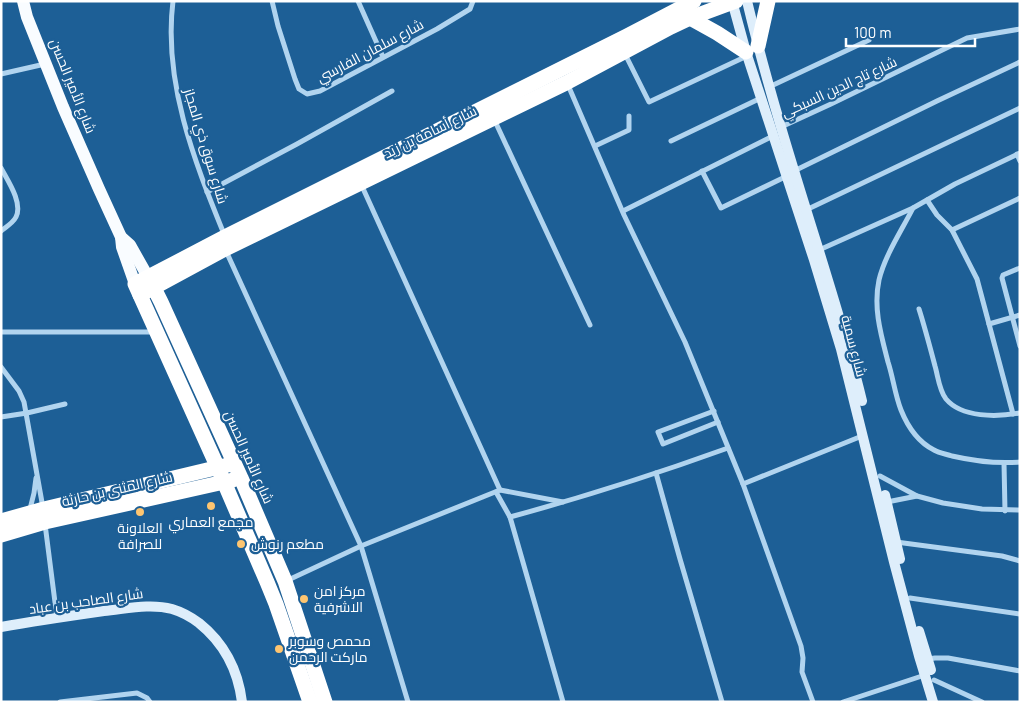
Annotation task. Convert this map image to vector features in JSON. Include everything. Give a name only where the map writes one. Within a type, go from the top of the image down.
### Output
[{"type":"highway","name":"شارع أسامة بن زيد","points":[[144,286],[618,41],[678,6],[694,1]]},
{"type":"highway","points":[[690,18],[750,51],[768,1]]},
{"type":"highway","name":"شارع أسامة بن زيد","points":[[144,286],[167,280],[225,243],[360,184],[566,83],[671,27],[690,18],[737,2]]},
{"type":"highway","points":[[161,302],[161,286],[167,280]]},
{"type":"highway","name":"شارع الأمير الحسن","points":[[144,286],[161,302],[241,478],[285,582],[325,702]]},
{"type":"highway","name":"شارع الأمير الحسن","points":[[144,286],[157,332],[208,444],[276,604],[310,702]]},
{"type":"highway","points":[[198,472],[205,462],[208,444]]},
{"type":"highway","name":"شارع المثنى بن حارثة","points":[[1,535],[39,515],[234,463]]},
{"type":"highway","name":"شارع المثنى بن حارثة","points":[[1,521],[203,487],[241,478]]},
{"type":"highway","points":[[203,487],[214,488],[232,500]]},
{"type":"highway","points":[[276,604],[291,599]]},
{"type":"main road","name":"شارع الأمير الحسن","points":[[23,1],[46,63],[98,189],[121,237],[130,245],[144,286]]},
{"type":"street","name":"شارع سوق ذي المجاز","points":[[173,1],[170,21],[174,78],[179,105],[207,192],[225,243],[361,546],[408,702]]},
{"type":"street","name":"شارع سلمان الفارسي","points":[[272,1],[295,79],[299,89],[307,94],[320,91],[438,29],[465,13],[470,9],[473,1]]},
{"type":"street","points":[[358,1],[383,57]]},
{"type":"street","name":"شارع سمية","points":[[737,2],[761,98],[774,135],[806,210],[853,363],[886,502],[927,659],[934,702]]},
{"type":"street","name":"شارع تاج الدين السبكي","points":[[781,127],[967,38],[1020,29]]},
{"type":"street","points":[[769,87],[869,40]]},
{"type":"street","points":[[624,51],[649,102],[750,51]]},
{"type":"street","name":"شارع سمية","points":[[750,51],[769,87],[781,127],[791,174],[839,341],[894,562],[929,677],[941,702]]},
{"type":"street","points":[[702,171],[720,208],[1020,62]]},
{"type":"street","points":[[1,74],[46,63]]},
{"type":"street","points":[[566,83],[623,211],[680,331],[743,484],[801,646],[803,658],[802,672],[813,702]]},
{"type":"street","points":[[207,192],[392,91]]},
{"type":"street","points":[[671,141],[761,98]]},
{"type":"street","points":[[806,210],[1020,108]]},
{"type":"street","points":[[595,146],[629,130],[629,116]]},
{"type":"street","points":[[494,118],[590,325]]},
{"type":"street","points":[[623,211],[774,135]]},
{"type":"street","points":[[819,250],[913,208],[954,184],[1018,153],[1020,161]]},
{"type":"street","points":[[1,168],[19,207],[16,217],[11,224],[1,231]]},
{"type":"street","points":[[360,184],[510,517],[564,702]]},
{"type":"street","points":[[952,230],[1020,198]]},
{"type":"street","points":[[927,200],[937,215],[952,230],[977,278],[1013,414]]},
{"type":"street","points":[[913,208],[886,260],[879,280],[877,297],[877,316],[900,408],[913,432],[924,444],[935,451],[967,459],[1004,463],[1020,462]]},
{"type":"street","points":[[1020,268],[1002,277],[1020,346]]},
{"type":"street","points":[[920,309],[945,398],[965,412],[984,414],[1020,413]]},
{"type":"street","points":[[989,324],[1020,315]]},
{"type":"street","points":[[1,332],[157,332]]},
{"type":"street","points":[[1,367],[19,391],[27,413],[37,473],[39,515]]},
{"type":"street","points":[[1,417],[65,404]]},
{"type":"street","points":[[714,412],[658,432],[663,444],[718,422]]},
{"type":"street","points":[[743,484],[863,436]]},
{"type":"street","points":[[510,517],[656,473],[728,448]]},
{"type":"street","points":[[1004,463],[1004,511]]},
{"type":"street","points":[[37,473],[34,493],[57,618]]},
{"type":"street","points":[[656,473],[722,702]]},
{"type":"street","points":[[880,476],[917,496],[961,506],[1020,511]]},
{"type":"street","points":[[285,582],[361,546],[498,491],[563,502]]},
{"type":"street","points":[[886,502],[917,496]]},
{"type":"street","points":[[896,542],[1002,556],[1020,562]]},
{"type":"street","points":[[910,598],[1020,614]]},
{"type":"street","name":"شارع الصاحب بن عباد","points":[[1,627],[144,606],[164,608],[183,613],[207,630],[225,650],[234,670],[242,702]]},
{"type":"street","points":[[927,659],[948,658],[1019,670],[1020,664]]},
{"type":"street","points":[[843,702],[929,677],[982,702]]},
{"type":"street","points":[[60,702],[137,693],[147,698],[150,702]]},
{"type":"place","name":"مجمع العماري","points":[[211,506]]},
{"type":"place","name":"العلاونة للصرافة","points":[[140,512]]},
{"type":"place","name":"مطعم رنوش","points":[[241,544]]},
{"type":"place","name":"مركز امن الاشرفية","points":[[304,599]]},
{"type":"place","name":"محمص وسوبر ماركت الرحمن","points":[[279,649]]}]
